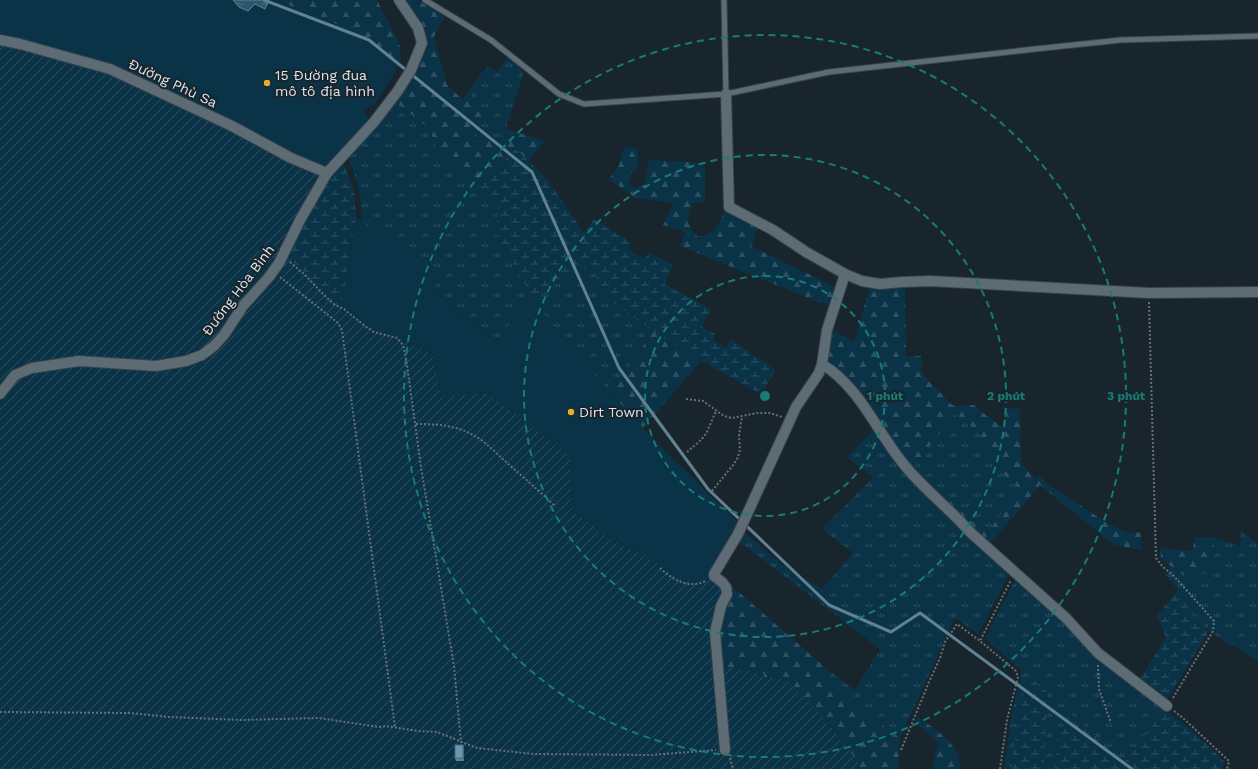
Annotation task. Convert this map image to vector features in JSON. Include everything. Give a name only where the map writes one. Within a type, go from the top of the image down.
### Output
[{"type":"street","name":"Đường Hòa Bình","points":[[0,394],[15,375],[32,368],[79,361],[156,366],[186,361],[202,355],[224,335],[243,306],[273,272],[284,256],[300,220],[327,173],[364,133],[397,92],[411,70],[422,43],[418,28],[399,0]]},
{"type":"street","name":"Đường Phù Sa","points":[[0,40],[110,69],[232,126],[291,158],[327,173]]},
{"type":"street","points":[[726,94],[729,207],[773,230],[806,252],[862,282],[880,284],[930,281],[1149,293],[1258,292]]},
{"type":"street","points":[[725,750],[715,632],[721,606],[726,594],[726,587],[714,576],[714,574],[738,534],[803,395],[819,373],[822,364],[827,330],[845,274]]},
{"type":"street","points":[[822,364],[834,371],[847,384],[867,410],[906,468],[960,520],[970,532],[1066,618],[1098,653],[1167,706]]},
{"type":"lane","points":[[425,0],[491,40],[559,94],[584,104],[726,94],[829,72],[1121,40],[1258,36]]},
{"type":"lane","points":[[724,0],[726,94]]},
{"type":"path","points":[[284,256],[335,305],[344,309],[374,332],[397,338],[403,345],[416,424],[421,467],[454,666],[461,743]]},
{"type":"path","points":[[273,272],[338,323],[342,330],[395,727]]},
{"type":"path","points":[[1149,293],[1156,558],[1162,567],[1172,574],[1214,621],[1213,631],[1186,674],[1175,697],[1167,706],[1183,718],[1229,761],[1227,769]]},
{"type":"path","points":[[686,399],[703,401],[724,416],[732,418],[770,413],[790,420]]},
{"type":"path","points":[[687,452],[706,434],[716,411]]},
{"type":"path","points":[[712,491],[738,457],[740,450],[739,436],[742,416]]},
{"type":"path","points":[[416,424],[431,424],[450,427],[474,435],[554,505]]},
{"type":"path","points":[[660,568],[671,578],[680,582],[700,584],[714,576]]},
{"type":"path","points":[[980,641],[1015,572]]},
{"type":"path","points":[[901,750],[940,658],[945,642],[957,624],[1016,671],[1018,677],[1007,720],[1000,769]]},
{"type":"path","points":[[1098,653],[1097,672],[1099,689],[1111,723]]},
{"type":"path","points":[[0,712],[130,713],[169,717],[241,720],[319,718],[418,731],[437,732],[461,743],[484,749],[534,754],[650,755],[725,750]]},
{"type":"green space","name":"15 Đường đua mô tô địa hình","points":[[0,0],[233,0],[239,7],[255,4],[265,9],[269,0],[274,0],[325,18],[360,37],[395,72],[375,104],[363,110],[369,120],[326,167],[314,165],[123,72],[0,37]]},
{"type":"green space","points":[[274,0],[377,0],[399,43],[401,57],[395,72],[360,37],[325,18]]},
{"type":"green space","points":[[402,0],[417,0],[445,16],[434,36],[447,85],[463,100],[468,91],[485,114],[473,138],[499,142],[506,129],[545,141],[528,161],[516,149],[479,188],[438,152],[429,128],[395,102],[428,48],[424,32]]},
{"type":"green space","points":[[0,37],[107,66],[328,177],[290,248],[292,261],[328,296],[366,325],[398,337],[433,354],[441,396],[486,392],[570,455],[572,511],[620,545],[643,554],[662,566],[714,570],[733,587],[727,597],[720,618],[719,665],[764,674],[763,680],[778,678],[787,682],[810,702],[822,716],[860,764],[860,769],[0,769]]},
{"type":"green space","points":[[508,57],[524,72],[506,129],[499,142],[473,138],[468,91],[487,66],[498,72]]},
{"type":"green space","points":[[395,102],[429,128],[438,152],[498,204],[496,235],[532,297],[588,267],[614,303],[653,331],[611,393],[596,377],[517,316],[496,341],[433,291],[375,232],[361,221],[362,213],[360,196],[348,157]]},
{"type":"green space","points":[[624,147],[638,148],[638,168],[630,174],[629,183],[635,189],[644,185],[649,160],[705,163],[705,202],[692,203],[688,217],[689,225],[698,237],[709,234],[715,228],[724,211],[758,227],[751,246],[835,287],[828,306],[680,246],[685,232],[663,225],[674,203],[636,198],[609,179],[619,165]]},
{"type":"green space","points":[[516,149],[547,179],[584,233],[594,219],[631,243],[628,250],[645,259],[649,252],[673,265],[664,284],[711,309],[702,327],[715,334],[713,340],[726,348],[731,339],[776,370],[761,394],[701,361],[650,329],[614,303],[588,267],[532,297],[496,234],[498,204],[479,188]]},
{"type":"green space","points":[[343,162],[354,191],[356,217],[342,306],[328,296],[292,261],[289,255],[290,248],[328,177]]},
{"type":"green space","name":"Dirt Town","points":[[356,217],[375,232],[441,270],[433,291],[496,341],[517,316],[534,302],[596,377],[643,428],[740,525],[726,552],[709,577],[700,582],[682,580],[643,554],[620,545],[572,511],[570,455],[486,392],[441,397],[433,353],[398,337],[366,325],[342,306]]},
{"type":"green space","points":[[870,286],[890,289],[905,288],[906,356],[921,356],[923,375],[952,405],[974,405],[1003,427],[1006,408],[1020,409],[1021,462],[1035,479],[1039,475],[1049,485],[1112,526],[1130,533],[1141,532],[1141,550],[1114,545],[1040,485],[991,543],[943,500],[948,496],[989,531],[1020,489],[1007,479],[979,433],[954,414],[912,470],[848,381],[838,369],[827,362],[833,331],[854,341]]},
{"type":"green space","points":[[653,331],[701,361],[643,428],[611,393]]},
{"type":"green space","points":[[954,414],[979,433],[1007,479],[1020,489],[989,531],[948,496],[943,500],[912,470]]},
{"type":"green space","points":[[875,428],[1010,572],[978,634],[957,619],[954,620],[900,738],[819,680],[827,669],[855,690],[880,649],[737,540],[743,531],[780,563],[822,589],[853,553],[822,529],[873,477],[847,457]]},
{"type":"green space","points":[[1241,531],[1258,544],[1258,661],[1215,635],[1195,619],[1178,590],[1166,575],[1171,567],[1187,579],[1214,554],[1213,537],[1240,546]]},
{"type":"green space","points":[[1213,537],[1214,554],[1209,569],[1198,578],[1188,579],[1161,559],[1160,548],[1192,551],[1195,538]]},
{"type":"green space","points":[[1016,578],[1164,709],[1125,762],[1058,736],[1055,769],[1044,769],[1047,692],[1013,754],[1012,769],[1004,769],[1012,712],[1022,670],[985,639]]},
{"type":"green space","points":[[733,587],[827,669],[819,680],[900,738],[899,769],[860,769],[859,764],[827,721],[812,706],[763,680],[764,674],[719,665],[717,636],[727,597]]},
{"type":"green space","points":[[1178,590],[1195,619],[1209,631],[1166,701],[1139,681],[1166,637],[1157,616]]},
{"type":"green space","points":[[1029,676],[1047,692],[1044,769],[1012,769],[1021,700]]},
{"type":"green space","points":[[1164,709],[1195,733],[1224,761],[1222,769],[1055,769],[1058,736],[1070,713],[1125,762]]},
{"type":"green space","points":[[918,717],[939,732],[952,745],[957,752],[960,769],[932,769],[938,742],[915,723]]},
{"type":"water","points":[[233,0],[269,0],[265,9],[255,4],[248,11],[239,7]]},
{"type":"building","points":[[455,745],[463,745],[463,758],[455,758]]},
{"type":"waterway","points":[[264,0],[369,40],[532,172],[619,368],[708,489],[829,605],[891,632],[920,613],[1132,769]]},
{"type":"place","name":"15 Đường đua mô tô địa hình","points":[[267,83]]},
{"type":"place","name":"Dirt Town","points":[[571,412]]}]
